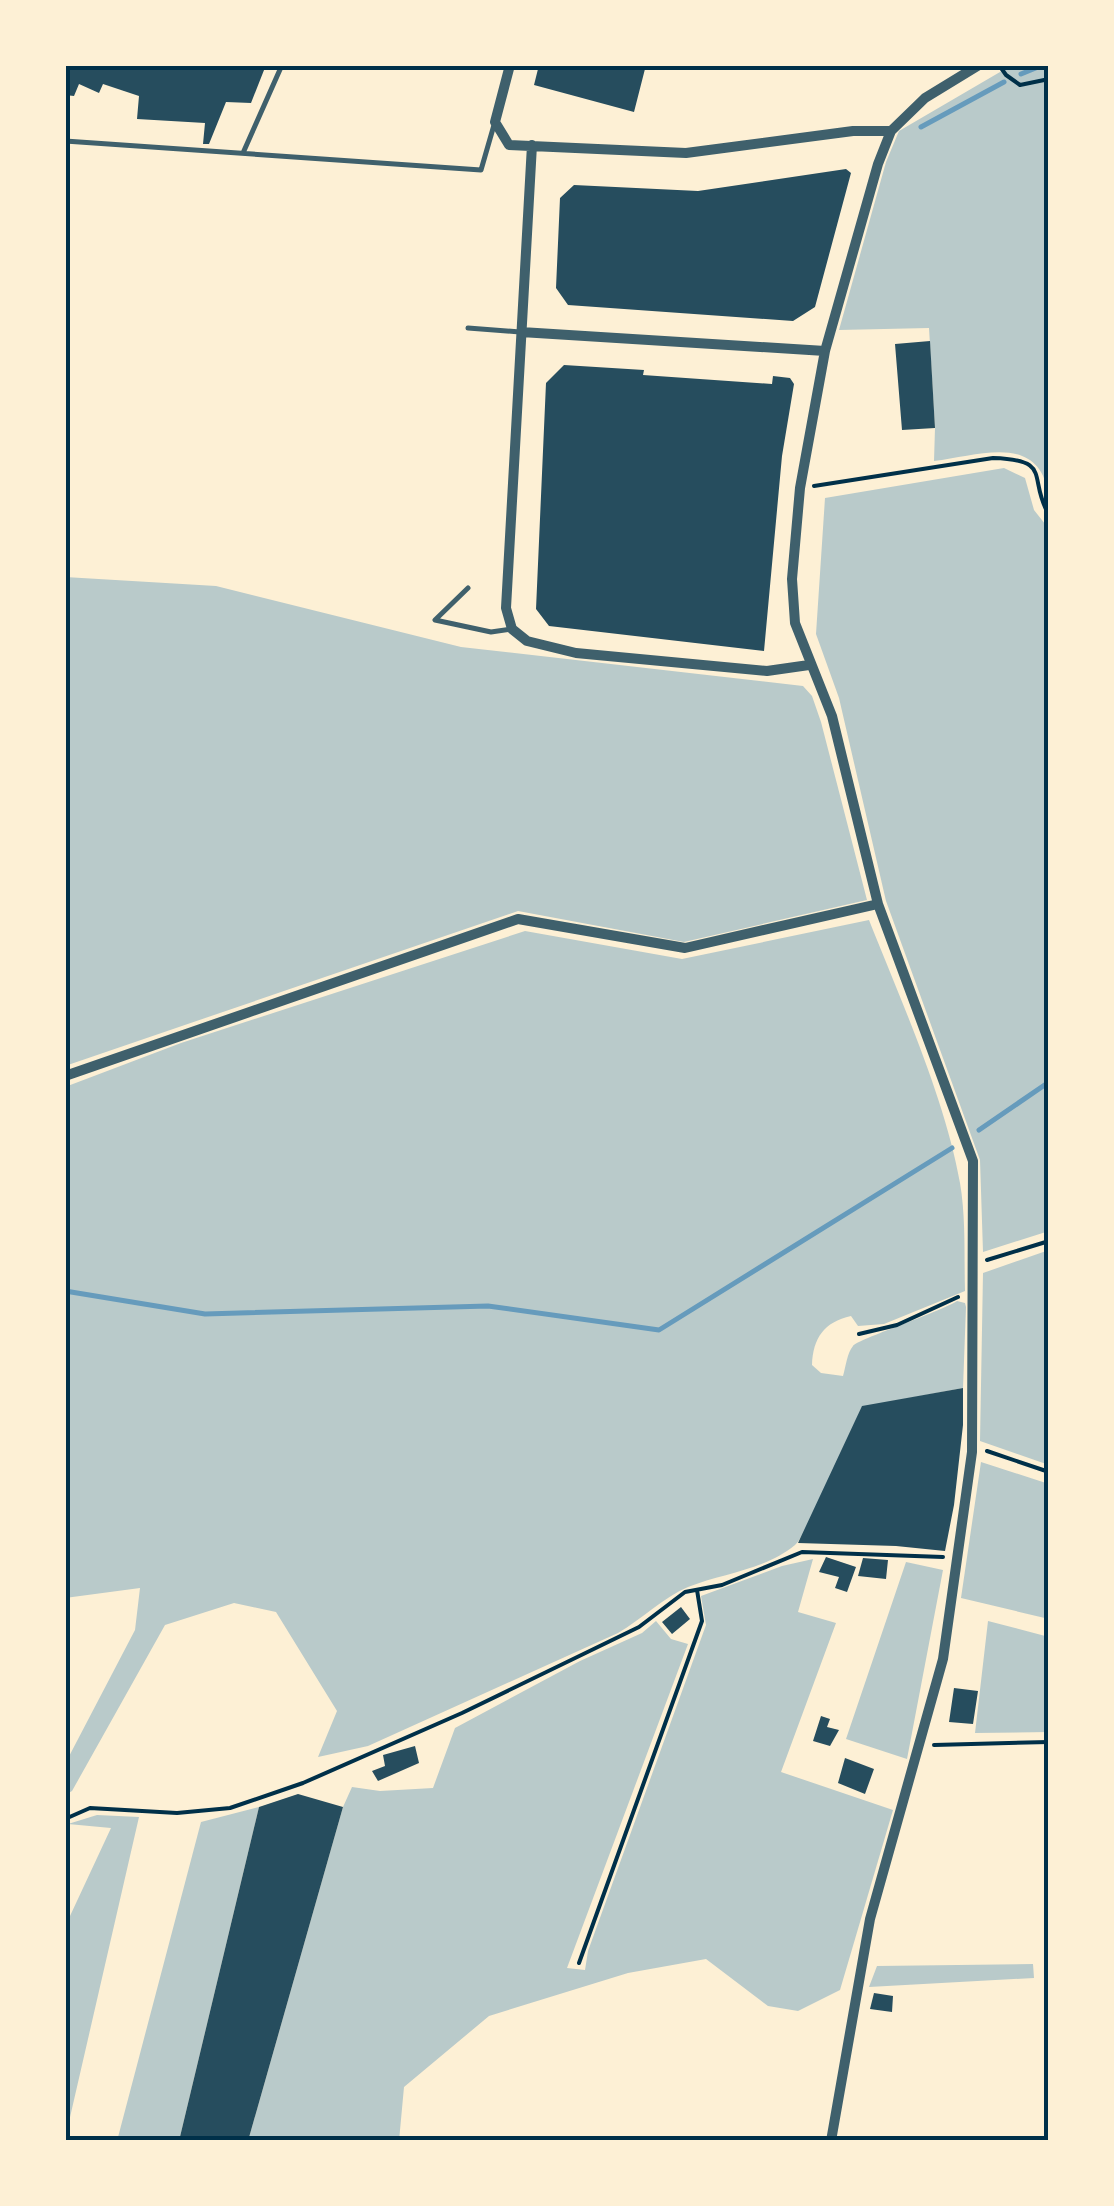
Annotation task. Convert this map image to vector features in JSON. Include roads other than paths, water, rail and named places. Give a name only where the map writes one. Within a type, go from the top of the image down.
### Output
[{"type":"street","points":[[510,65],[495,122],[510,145],[686,152],[853,131],[892,131]]},
{"type":"street","points":[[831,2141],[870,1919],[943,1659],[958,1558],[972,1446],[974,1161],[878,904],[832,716],[795,624],[793,594],[800,488],[826,351],[878,164],[892,131],[924,98],[979,65]]},
{"type":"street","points":[[532,145],[506,608],[512,629],[527,641],[576,653],[767,672],[809,665]]},
{"type":"street","points":[[521,332],[826,351]]},
{"type":"street","points":[[65,1076],[518,919],[685,948],[878,904]]},
{"type":"lane","points":[[244,153],[282,65]]},
{"type":"lane","points":[[65,141],[481,170],[495,122]]},
{"type":"lane","points":[[468,328],[521,332]]},
{"type":"lane","points":[[468,588],[435,620],[491,632],[512,629]]},
{"type":"waterway","points":[[1021,74],[1043,65]]},
{"type":"waterway","points":[[921,127],[1004,82]]},
{"type":"waterway","points":[[979,1130],[1049,1082]]},
{"type":"waterway","points":[[65,1291],[205,1314],[488,1306],[659,1330],[952,1148]]}]
